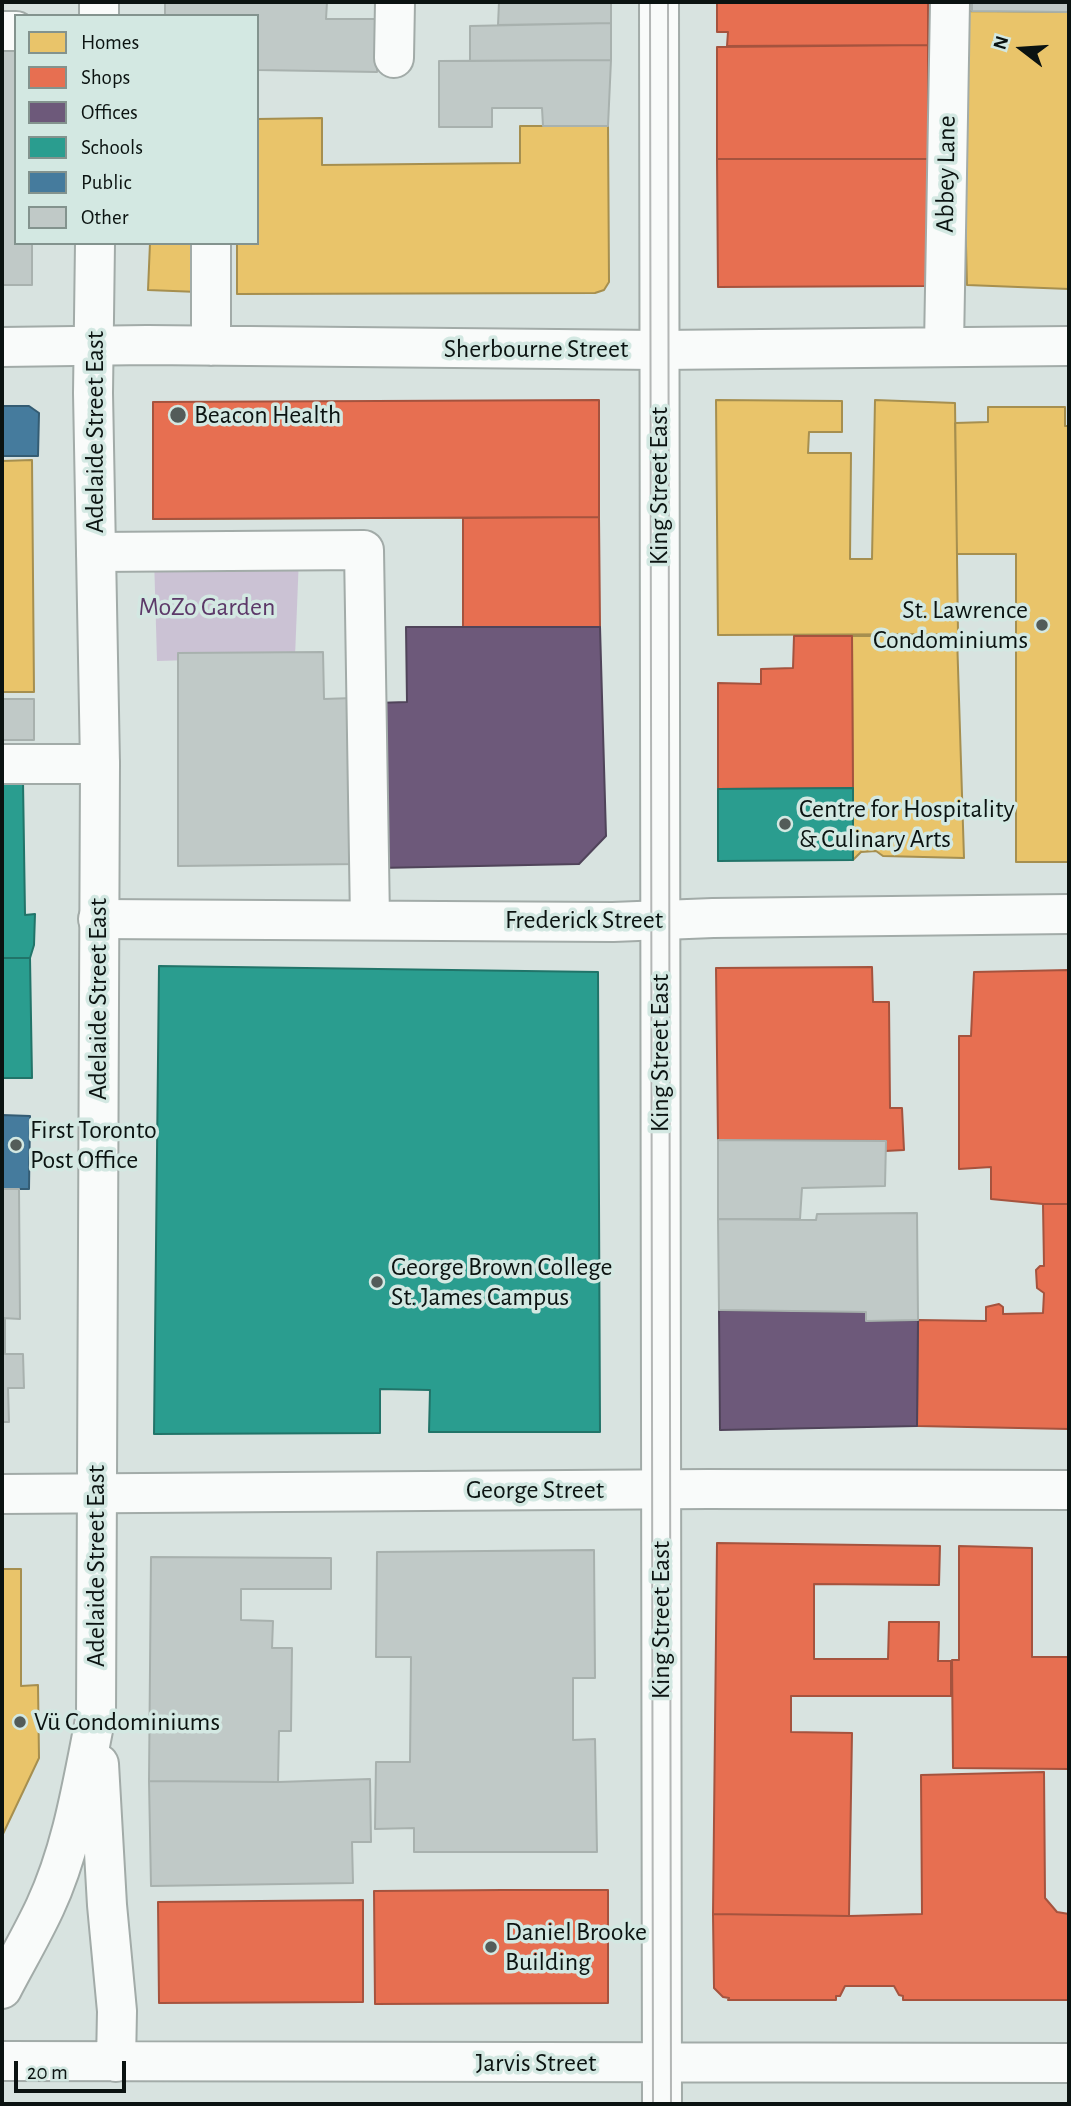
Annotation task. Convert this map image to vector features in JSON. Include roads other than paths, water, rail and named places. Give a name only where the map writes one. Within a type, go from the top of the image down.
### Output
[{"type":"main road","points":[[394,58],[395,2]]},
{"type":"main road","name":"King Street East","points":[[659,2],[662,2104]]},
{"type":"main road","name":"Abbey Lane","points":[[944,346],[950,2]]},
{"type":"main road","name":"Adelaide Street East","points":[[2,1989],[46,1906],[64,1856],[82,1788],[96,1715],[100,764],[95,245]]},
{"type":"main road","points":[[211,245],[211,346]]},
{"type":"main road","name":"Sherbourne Street","points":[[2,347],[659,349],[1069,346]]},
{"type":"main road","points":[[96,552],[364,550],[370,920]]},
{"type":"main road","points":[[2,764],[100,764]]},
{"type":"main road","name":"Frederick Street","points":[[98,919],[660,921],[1069,914]]},
{"type":"main road","name":"George Street","points":[[2,1494],[661,1489],[1069,1490]]},
{"type":"main road","points":[[96,1715],[107,1905],[117,2011],[116,2062]]},
{"type":"main road","name":"Jarvis Street","points":[[2,2061],[1069,2063]]},
{"type":"tram line","points":[[650,2],[653,2104]]},
{"type":"tram line","points":[[668,2],[671,2104]]},
{"type":"place","name":"Beacon Health","points":[[178,415]]},
{"type":"place","name":"St. Lawrence Condominiums","points":[[1042,625]]},
{"type":"place","name":"Centre for Hospitality & Culinary Arts","points":[[785,824]]},
{"type":"place","name":"First Toronto Post Office","points":[[16,1145]]},
{"type":"place","name":"George Brown College St. James Campus","points":[[377,1282]]},
{"type":"place","name":"Vü Condominiums","points":[[20,1722]]},
{"type":"place","name":"Daniel Brooke Building","points":[[491,1947]]},
{"type":"park label","name":"MoZo Garden","points":[[207,607]]}]
